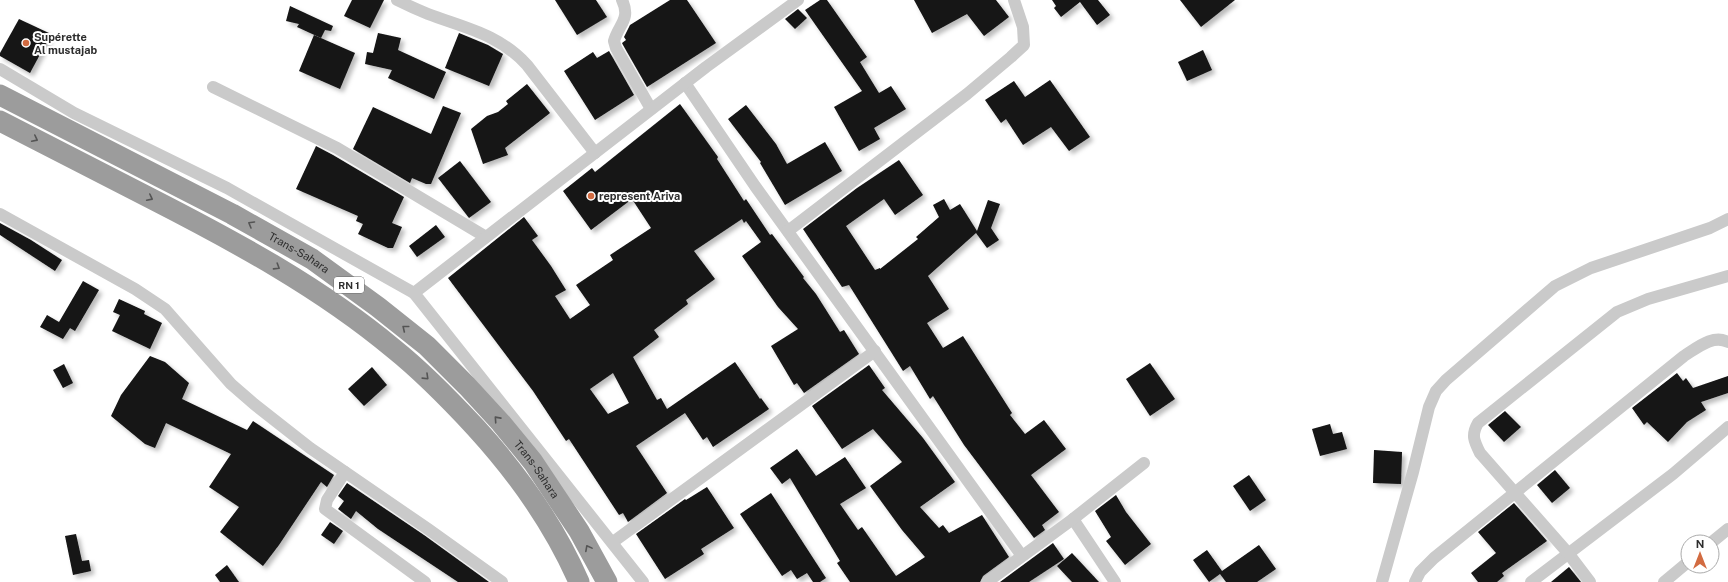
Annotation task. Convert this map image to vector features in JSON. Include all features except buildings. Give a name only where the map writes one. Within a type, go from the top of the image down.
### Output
[{"type":"highway","name":"Trans-Sahara","points":[[0,95],[232,214],[312,259],[378,306],[432,351],[500,423],[533,462],[579,531],[607,582]]},
{"type":"highway","name":"Trans-Sahara","points":[[0,121],[213,231],[248,251],[341,309],[393,348],[440,390],[500,454],[537,504],[568,557],[579,582]]},
{"type":"street","points":[[397,0],[427,14],[478,31],[508,47],[528,65],[595,153]]},
{"type":"street","points":[[622,0],[626,12],[625,18],[614,41],[616,48],[651,109]]},
{"type":"street","points":[[414,293],[651,109],[798,0]]},
{"type":"street","points":[[788,231],[966,94],[1024,45],[1024,27],[1014,0]]},
{"type":"street","points":[[0,70],[74,113],[227,188],[414,293],[613,542],[643,582]]},
{"type":"street","points":[[685,84],[755,186],[1022,556]]},
{"type":"street","points":[[213,87],[337,148],[486,237]]},
{"type":"street","points":[[0,214],[135,289],[165,309],[231,384],[310,448],[502,582]]},
{"type":"street","points":[[1382,582],[1413,472],[1429,407],[1436,391],[1446,380],[1555,286],[1591,268],[1710,228],[1728,219]]},
{"type":"street","points":[[1590,582],[1568,553],[1480,453],[1473,436],[1474,430],[1478,423],[1617,312],[1648,299],[1728,276]]},
{"type":"street","points":[[1415,582],[1420,572],[1434,558],[1684,356],[1714,339],[1728,342]]},
{"type":"street","points":[[613,542],[875,351]]},
{"type":"street","points":[[1532,582],[1672,474],[1728,427]]},
{"type":"street","points":[[987,582],[1073,519],[1144,463]]},
{"type":"street","points":[[345,472],[327,500],[325,509],[425,582]]},
{"type":"street","points":[[1073,519],[1115,582]]},
{"type":"street","points":[[1720,536],[1728,529]]},
{"type":"street","points":[[1664,582],[1680,569]]},
{"type":"place","name":"Supérette Al mustajab","points":[[26,43]]},
{"type":"place","name":"represent Ariva","points":[[591,196]]}]
